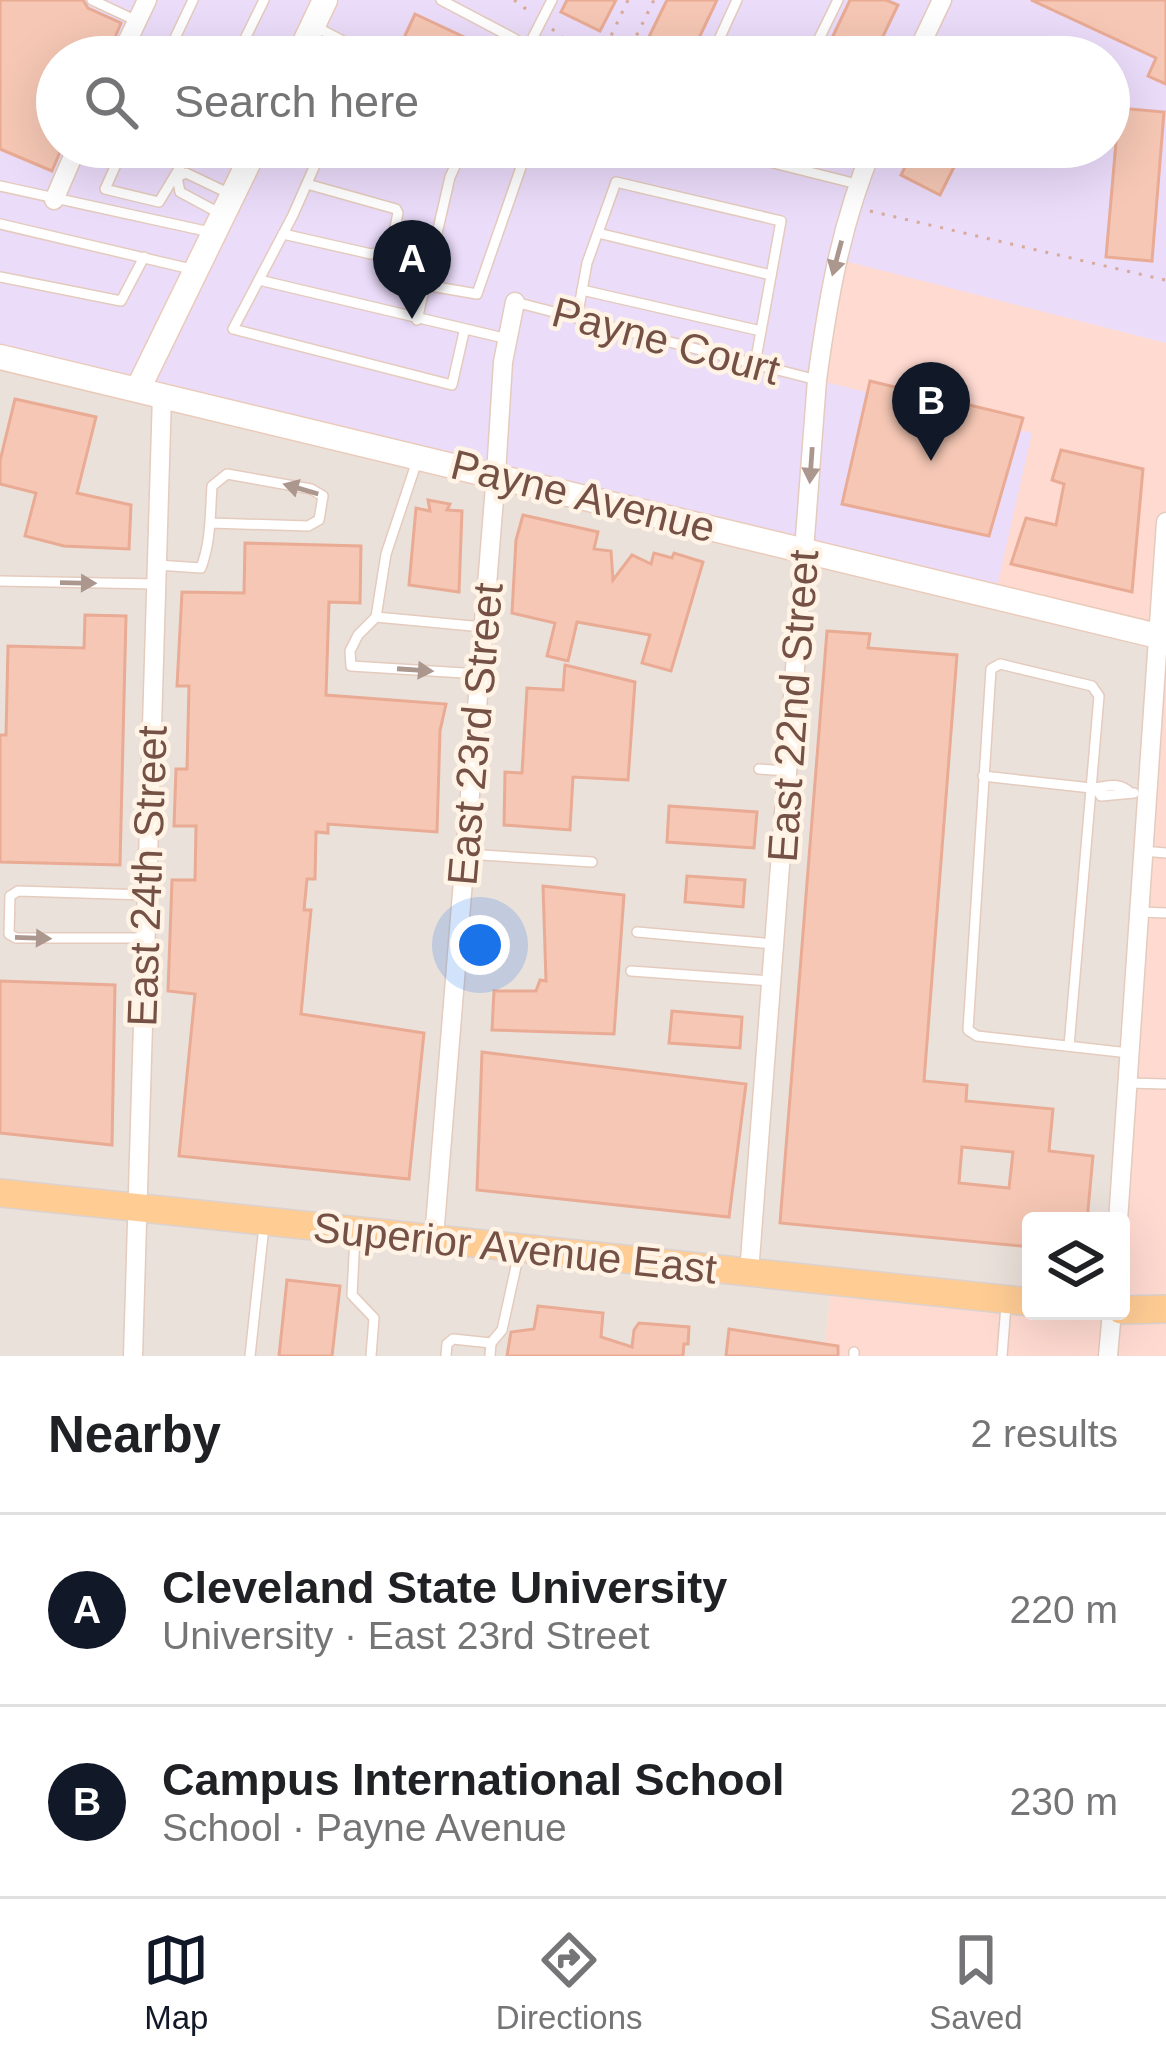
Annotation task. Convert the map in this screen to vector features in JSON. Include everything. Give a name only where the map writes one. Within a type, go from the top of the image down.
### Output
[{"type":"main road","name":"Superior Avenue East","points":[[0,1192],[1019,1300]]},
{"type":"main road","points":[[1130,1310],[1166,1310]]},
{"type":"street","points":[[128,36],[145,0]]},
{"type":"street","points":[[308,36],[325,0]]},
{"type":"street","points":[[925,36],[942,0]]},
{"type":"street","points":[[52,199],[66,168]]},
{"type":"street","name":"East 24th Street","points":[[133,1356],[156,575],[150,392],[196,271],[246,168]]},
{"type":"street","name":"East 22nd Street","points":[[749,1273],[817,380],[831,279],[864,168]]},
{"type":"street","name":"East 23rd Street","points":[[434,1238],[496,474],[496,424],[515,302]]},
{"type":"street","name":"Payne Avenue","points":[[0,357],[1162,636]]},
{"type":"street","points":[[1119,1212],[1143,851],[1139,793],[1162,636],[1166,522]]},
{"type":"street","points":[[1108,1356],[1111,1320]]},
{"type":"lane","points":[[92,0],[136,21]]},
{"type":"lane","points":[[176,36],[193,0]]},
{"type":"lane","points":[[246,36],[264,0]]},
{"type":"lane","points":[[441,0],[504,36]]},
{"type":"lane","points":[[534,36],[552,0]]},
{"type":"lane","points":[[721,36],[737,0]]},
{"type":"lane","points":[[820,36],[838,0]]},
{"type":"lane","points":[[313,25],[334,36]]},
{"type":"lane","points":[[114,168],[105,189],[159,202],[182,168]]},
{"type":"lane","points":[[314,168],[233,329],[452,386],[464,332]]},
{"type":"lane","points":[[417,320],[455,168]]},
{"type":"lane","points":[[424,285],[477,295],[521,168]]},
{"type":"lane","points":[[792,168],[857,184]]},
{"type":"lane","points":[[177,177],[186,173],[224,215]]},
{"type":"lane","points":[[177,177],[180,192],[224,215]]},
{"type":"lane","points":[[577,318],[616,182],[781,220],[755,364]]},
{"type":"lane","points":[[284,234],[371,254],[385,251],[393,238],[396,209],[307,184]]},
{"type":"lane","points":[[0,186],[52,199],[224,215]]},
{"type":"lane","points":[[0,224],[196,271]]},
{"type":"lane","points":[[598,233],[771,275]]},
{"type":"lane","points":[[0,277],[121,301],[144,257]]},
{"type":"lane","points":[[259,280],[508,339]]},
{"type":"lane","points":[[582,290],[761,331]]},
{"type":"lane","name":"Payne Court","points":[[515,302],[817,380]]},
{"type":"lane","points":[[418,456],[386,554],[376,617],[358,635],[350,651],[351,666],[480,674]]},
{"type":"lane","points":[[0,581],[156,575],[201,568],[210,544],[210,523],[212,486],[227,473],[310,489],[323,496],[319,520],[308,526],[210,523]]},
{"type":"lane","points":[[376,617],[483,627]]},
{"type":"lane","points":[[1069,1046],[1099,696],[1091,686],[1000,664],[991,669],[968,1030],[977,1036],[1129,1053]]},
{"type":"lane","points":[[759,769],[788,771]]},
{"type":"lane","points":[[982,776],[1094,788],[1124,786],[1139,793]]},
{"type":"lane","points":[[1143,851],[1166,853]]},
{"type":"lane","points":[[465,854],[592,862]]},
{"type":"lane","points":[[145,938],[16,938],[9,934],[10,896],[18,891],[146,895]]},
{"type":"lane","points":[[1139,912],[1166,913]]},
{"type":"lane","points":[[637,932],[774,944]]},
{"type":"lane","points":[[631,971],[772,981]]},
{"type":"lane","points":[[1127,1082],[1166,1084]]},
{"type":"lane","points":[[250,1356],[265,1221]]},
{"type":"lane","points":[[356,1231],[352,1295],[374,1318],[371,1356]]},
{"type":"lane","points":[[490,1356],[491,1343],[502,1330],[520,1248]]},
{"type":"lane","points":[[1002,1356],[1019,1300]]},
{"type":"lane","points":[[446,1356],[447,1344],[453,1339],[491,1343]]},
{"type":"path","points":[[611,36],[628,0]]},
{"type":"path","points":[[636,36],[654,0]]},
{"type":"path","points":[[870,211],[1166,280]]},
{"type":"shaded area","points":[[0,0],[1166,0],[1166,343],[837,259],[817,380],[1032,433],[995,596],[0,357]]},
{"type":"shaded area","points":[[836,258],[1166,343],[1166,1356],[823,1356],[832,1281],[1022,1310],[1022,1320],[1130,1320],[1130,1212],[1117,1212],[805,550]]},
{"type":"shaded area","points":[[0,357],[1158,635],[1119,1212],[1022,1212],[1022,1301],[832,1281],[823,1356],[0,1356]]},
{"type":"building","points":[[0,0],[83,0],[88,8],[121,23],[116,36],[36,36],[36,164],[0,149]]},
{"type":"building","points":[[567,0],[616,0],[600,31],[561,12]]},
{"type":"building","points":[[667,0],[717,0],[700,36],[649,36]]},
{"type":"building","points":[[850,0],[886,0],[898,5],[883,36],[833,36]]},
{"type":"building","points":[[1031,0],[1166,0],[1166,84],[1148,76],[1156,58],[1130,46],[1130,36],[1109,36]]},
{"type":"building","points":[[415,14],[462,36],[405,36]]},
{"type":"building","points":[[1130,109],[1164,112],[1152,261],[1106,257],[1114,168],[1130,168]]},
{"type":"building","points":[[904,168],[954,168],[940,195],[901,175]]},
{"type":"building","points":[[870,381],[1023,418],[989,536],[842,504]]},
{"type":"building","points":[[15,399],[96,417],[77,493],[131,505],[129,549],[64,546],[25,536],[36,493],[0,484],[0,461]]},
{"type":"building","points":[[1061,450],[1143,469],[1132,592],[1011,564],[1026,518],[1056,525],[1064,484],[1052,480]]},
{"type":"building","points":[[428,500],[450,504],[447,510],[462,511],[459,592],[409,585],[416,508],[430,511]]},
{"type":"building","points":[[523,515],[598,532],[594,549],[611,551],[613,580],[632,555],[651,564],[654,553],[672,558],[674,553],[703,562],[671,671],[642,663],[650,635],[577,622],[568,661],[547,656],[555,623],[512,613],[516,540]]},
{"type":"building","points":[[245,543],[361,546],[360,603],[329,602],[326,695],[446,704],[440,731],[437,832],[328,824],[328,833],[316,832],[315,879],[307,879],[304,910],[311,910],[301,1014],[424,1033],[409,1179],[179,1156],[195,994],[168,991],[172,880],[195,880],[196,826],[174,826],[176,769],[187,769],[189,686],[177,686],[182,592],[244,593]]},
{"type":"building","points":[[85,615],[126,616],[120,865],[0,862],[0,735],[6,735],[8,646],[84,648]]},
{"type":"building","points":[[827,631],[870,634],[868,648],[957,655],[924,1081],[967,1085],[966,1101],[1053,1109],[1049,1151],[1093,1156],[1088,1212],[1022,1212],[1022,1246],[780,1223]],"holes":[[[962,1147],[1013,1152],[1009,1188],[959,1183]]]},
{"type":"building","points":[[565,665],[635,682],[628,780],[573,777],[570,830],[504,825],[505,772],[522,773],[527,688],[563,690]]},
{"type":"building","points":[[669,806],[757,812],[754,848],[667,842]]},
{"type":"building","points":[[687,876],[745,880],[743,907],[685,902]]},
{"type":"building","points":[[543,886],[624,895],[614,1034],[492,1030],[494,991],[536,991],[540,980],[546,981]]},
{"type":"building","points":[[0,981],[115,985],[112,1145],[0,1133]]},
{"type":"building","points":[[672,1011],[742,1017],[740,1048],[669,1043]]},
{"type":"building","points":[[482,1052],[746,1084],[729,1217],[477,1190]]},
{"type":"building","points":[[287,1280],[340,1286],[332,1356],[279,1356]]},
{"type":"building","points":[[538,1306],[603,1313],[601,1337],[632,1347],[639,1323],[689,1327],[688,1344],[684,1344],[683,1356],[507,1356],[511,1332],[534,1329]]},
{"type":"building","points":[[729,1329],[838,1346],[838,1356],[726,1356]]},
{"type":"place","name":"Cleveland State University","points":[[412,319]]},
{"type":"place","name":"Campus International School","points":[[931,461]]}]
